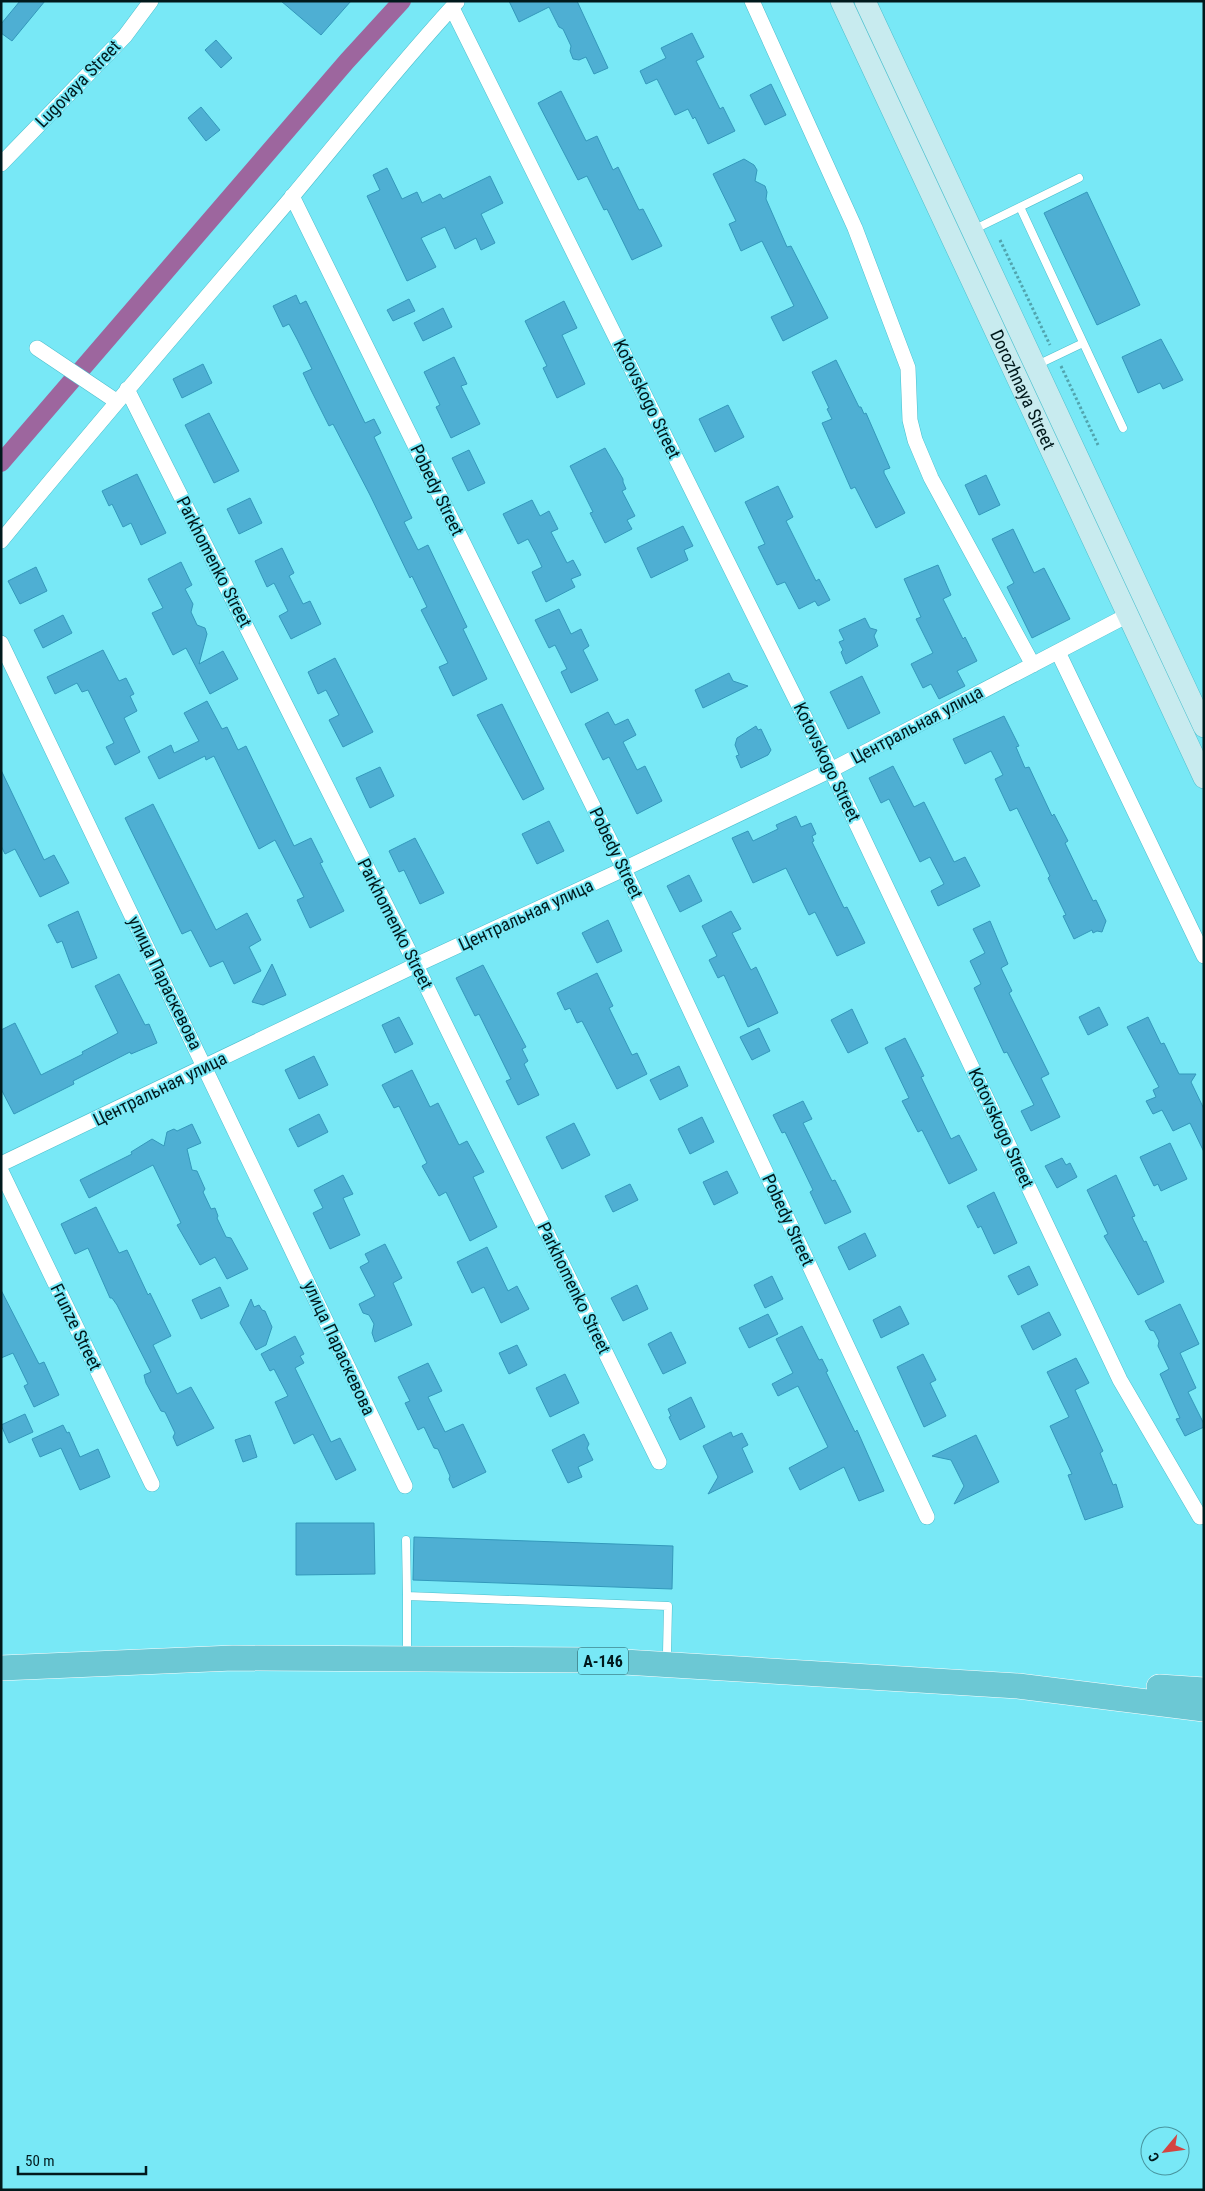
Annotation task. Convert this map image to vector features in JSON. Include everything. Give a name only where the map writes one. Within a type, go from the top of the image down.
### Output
[{"type":"highway","name":"А-146","points":[[1,1656],[232,1646],[592,1649],[1018,1676],[1204,1690]]},
{"type":"highway","name":"А-146","points":[[1,1668],[232,1658],[591,1660],[1018,1686],[1204,1709]]},
{"type":"main road","name":"Dorozhnaya Street","points":[[840,1],[1126,616],[1201,766]]},
{"type":"main road","name":"Dorozhnaya Street","points":[[865,1],[1204,727]]},
{"type":"street","name":"Lugovaya Street","points":[[1,164],[125,36],[151,1]]},
{"type":"street","points":[[752,1],[855,228],[908,368],[910,420],[915,440],[931,478],[1033,665]]},
{"type":"street","points":[[1,541],[116,401],[292,196],[400,64],[455,5]]},
{"type":"street","name":"Kotovskogo Street","points":[[455,5],[832,770],[1120,1380],[1200,1517]]},
{"type":"street","name":"Pobedy Street","points":[[292,196],[624,869],[927,1517]]},
{"type":"street","points":[[37,348],[116,401]]},
{"type":"street","name":"Parkhomenko Street","points":[[127,389],[416,965],[659,1462]]},
{"type":"street","name":"Центральная улица","points":[[1,1164],[416,965],[832,770],[1126,616]]},
{"type":"street","name":"улица Параскевова","points":[[1,643],[206,1067],[405,1486]]},
{"type":"street","points":[[1058,652],[1204,956]]},
{"type":"street","name":"Frunze Street","points":[[1,1171],[152,1484]]},
{"type":"lane","points":[[972,230],[1079,178]]},
{"type":"lane","points":[[1020,207],[1123,428]]},
{"type":"lane","points":[[1035,366],[1083,343]]},
{"type":"lane","points":[[406,1540],[407,1647]]},
{"type":"lane","points":[[407,1596],[668,1606],[667,1653]]},
{"type":"path","points":[[1000,240],[1053,350]]},
{"type":"path","points":[[1060,364],[1098,445]]},
{"type":"building","points":[[20,1],[45,1],[12,41],[1,33],[1,24]]},
{"type":"building","points":[[281,1],[351,1],[321,35]]},
{"type":"building","points":[[509,1],[577,1],[608,68],[594,74],[586,57],[579,60],[573,59],[570,51],[571,46],[549,7],[519,22]]},
{"type":"building","points":[[692,33],[704,57],[696,61],[720,109],[723,107],[735,131],[708,144],[695,117],[693,119],[688,109],[675,115],[657,79],[646,84],[640,71],[666,58],[661,48]]},
{"type":"building","points":[[216,40],[232,58],[221,68],[205,50]]},
{"type":"building","points":[[771,84],[786,115],[765,125],[750,95]]},
{"type":"building","points":[[561,91],[586,141],[597,136],[613,170],[618,167],[639,210],[643,209],[662,246],[632,260],[607,209],[604,210],[587,176],[578,180],[538,103]]},
{"type":"building","points":[[201,107],[220,130],[206,141],[188,118]]},
{"type":"building","points":[[744,159],[754,165],[757,170],[755,181],[765,186],[767,192],[766,199],[787,247],[791,246],[828,318],[783,341],[771,317],[794,306],[762,241],[741,251],[729,224],[736,221],[713,174]]},
{"type":"building","points":[[387,168],[402,199],[417,192],[422,203],[440,194],[443,199],[490,176],[503,203],[481,214],[495,243],[481,250],[476,238],[455,249],[445,227],[421,238],[436,267],[407,281],[367,196],[380,190],[373,175]]},
{"type":"building","points":[[1087,192],[1140,305],[1097,325],[1044,213]]},
{"type":"building","points":[[296,295],[300,304],[306,301],[365,423],[374,419],[381,433],[374,437],[412,518],[404,522],[418,550],[428,545],[467,627],[463,629],[487,679],[453,696],[439,667],[448,663],[421,610],[427,607],[412,576],[410,578],[333,424],[329,426],[311,390],[303,373],[312,369],[297,339],[289,324],[283,327],[273,306]]},
{"type":"building","points":[[409,299],[415,311],[393,321],[387,310]]},
{"type":"building","points":[[564,301],[577,328],[562,335],[585,384],[557,398],[543,368],[547,366],[525,321]]},
{"type":"building","points":[[443,308],[452,327],[423,341],[414,323]]},
{"type":"building","points":[[1161,339],[1183,380],[1163,389],[1160,383],[1138,393],[1122,357]]},
{"type":"building","points":[[454,357],[467,384],[461,386],[480,424],[451,438],[436,407],[440,405],[424,372]]},
{"type":"building","points":[[836,360],[859,407],[861,407],[864,414],[866,413],[890,468],[884,470],[884,473],[905,513],[876,528],[855,487],[851,489],[822,423],[832,419],[827,409],[829,408],[812,372]]},
{"type":"building","points":[[203,364],[212,383],[182,398],[173,379]]},
{"type":"building","points":[[728,405],[744,437],[715,452],[699,419]]},
{"type":"building","points":[[209,413],[239,471],[214,483],[185,425]]},
{"type":"building","points":[[605,448],[623,479],[626,489],[622,491],[635,516],[627,520],[632,529],[605,543],[590,513],[593,512],[570,466]]},
{"type":"building","points":[[469,450],[485,483],[468,491],[452,458]]},
{"type":"building","points":[[137,474],[166,533],[141,545],[131,523],[123,527],[112,504],[109,506],[102,491]]},
{"type":"building","points":[[986,475],[1000,505],[979,515],[965,485]]},
{"type":"building","points":[[778,486],[793,517],[786,521],[816,581],[819,579],[830,600],[818,606],[815,601],[799,609],[785,582],[777,585],[758,547],[765,544],[745,502]]},
{"type":"building","points":[[250,498],[262,523],[239,534],[227,509]]},
{"type":"building","points":[[532,500],[540,516],[549,511],[558,529],[551,532],[567,563],[573,560],[581,575],[571,579],[575,587],[546,602],[532,572],[542,567],[536,554],[528,539],[518,544],[503,514]]},
{"type":"building","points":[[683,526],[693,546],[684,550],[688,560],[651,578],[637,548]]},
{"type":"building","points":[[1013,529],[1034,573],[1044,568],[1070,619],[1032,638],[1007,587],[1014,583],[992,539]]},
{"type":"building","points":[[282,548],[294,573],[289,576],[303,604],[310,601],[321,624],[291,639],[279,616],[288,611],[274,583],[267,587],[255,561]]},
{"type":"building","points":[[181,562],[192,585],[185,589],[193,604],[191,612],[197,625],[205,628],[207,634],[199,664],[223,651],[238,679],[210,694],[186,648],[173,655],[152,613],[163,608],[148,579]]},
{"type":"building","points":[[938,565],[951,595],[943,599],[963,639],[965,637],[977,661],[957,671],[965,686],[939,699],[931,684],[923,688],[911,664],[933,653],[916,619],[921,617],[904,579]]},
{"type":"building","points":[[36,567],[47,591],[20,604],[8,581]]},
{"type":"building","points":[[559,609],[571,634],[581,629],[589,646],[583,650],[598,680],[571,693],[561,672],[567,669],[555,645],[549,648],[535,620]]},
{"type":"building","points":[[63,615],[72,633],[43,648],[34,630]]},
{"type":"building","points":[[865,618],[870,628],[877,630],[874,636],[878,646],[846,664],[839,642],[844,640],[839,630]]},
{"type":"building","points":[[103,650],[119,681],[126,678],[134,694],[130,696],[137,711],[124,718],[140,752],[115,765],[106,747],[114,743],[88,690],[82,692],[77,683],[55,694],[47,677]]},
{"type":"building","points":[[335,658],[373,732],[343,747],[329,720],[339,715],[326,690],[318,694],[308,672]]},
{"type":"building","points":[[729,673],[733,681],[748,686],[703,708],[695,690]]},
{"type":"building","points":[[862,676],[880,713],[848,729],[830,692]]},
{"type":"building","points":[[207,701],[222,729],[227,727],[238,750],[246,746],[294,846],[311,838],[323,862],[320,863],[344,911],[310,928],[297,900],[304,897],[275,840],[259,849],[214,756],[206,760],[205,756],[159,779],[148,757],[171,745],[174,753],[199,741],[184,713]]},
{"type":"building","points":[[502,704],[544,789],[523,800],[477,715]]},
{"type":"building","points":[[608,712],[615,725],[628,719],[636,735],[623,742],[637,770],[645,766],[662,801],[637,814],[609,757],[603,760],[585,724]]},
{"type":"building","points":[[1004,716],[1019,746],[1016,747],[1025,768],[1029,767],[1052,816],[1054,814],[1068,841],[1065,843],[1093,901],[1096,900],[1106,921],[1102,932],[1097,931],[1093,933],[1092,930],[1074,939],[1063,916],[1066,915],[1048,878],[1050,876],[1017,808],[1010,811],[995,779],[1003,775],[991,751],[965,764],[953,739]]},
{"type":"building","points":[[756,726],[758,730],[761,729],[771,750],[768,755],[741,768],[736,756],[739,755],[735,745],[737,738]]},
{"type":"building","points":[[893,766],[914,807],[924,802],[954,862],[965,857],[980,886],[938,906],[931,891],[944,884],[930,857],[920,862],[889,799],[881,803],[869,778]]},
{"type":"building","points":[[380,767],[394,796],[370,808],[356,778]]},
{"type":"building","points":[[1,770],[44,860],[54,855],[69,883],[40,897],[15,849],[5,854],[1,846]]},
{"type":"building","points":[[153,804],[216,930],[247,913],[261,940],[249,947],[261,971],[234,984],[223,961],[210,967],[191,930],[182,934],[125,818]]},
{"type":"building","points":[[796,816],[801,827],[811,823],[816,834],[812,836],[814,841],[812,842],[844,908],[847,907],[865,943],[837,956],[815,912],[809,915],[786,868],[753,883],[732,838],[748,831],[753,841],[778,829],[776,825]]},
{"type":"building","points":[[549,821],[564,851],[537,864],[522,834]]},
{"type":"building","points":[[415,838],[444,893],[420,904],[404,870],[399,872],[389,851]]},
{"type":"building","points":[[689,875],[702,901],[680,912],[667,886]]},
{"type":"building","points":[[78,911],[97,958],[72,968],[62,941],[57,943],[48,925]]},
{"type":"building","points":[[731,911],[741,929],[732,933],[751,970],[756,967],[778,1013],[748,1027],[724,975],[718,978],[709,960],[717,956],[702,926]]},
{"type":"building","points":[[608,920],[622,951],[597,963],[582,933]]},
{"type":"building","points":[[990,921],[1008,964],[1001,968],[1012,991],[1009,993],[1049,1074],[1041,1078],[1060,1117],[1031,1131],[1021,1111],[1034,1105],[1007,1052],[1004,1053],[974,988],[981,984],[970,961],[985,953],[973,929]]},
{"type":"building","points":[[272,964],[286,995],[263,1005],[252,1002]]},
{"type":"building","points":[[483,965],[526,1047],[522,1049],[528,1061],[524,1064],[539,1095],[518,1105],[506,1081],[511,1079],[479,1014],[475,1016],[456,978]]},
{"type":"building","points":[[597,973],[613,1006],[609,1008],[632,1055],[637,1053],[647,1074],[617,1089],[582,1021],[577,1023],[570,1008],[565,1010],[557,993]]},
{"type":"building","points":[[119,974],[145,1025],[149,1024],[157,1043],[131,1054],[130,1052],[73,1081],[74,1084],[14,1114],[1,1089],[1,1030],[15,1023],[41,1075],[83,1054],[82,1052],[118,1033],[95,986]]},
{"type":"building","points":[[1099,1007],[1108,1025],[1088,1035],[1079,1017]]},
{"type":"building","points":[[852,1009],[868,1043],[848,1053],[831,1020]]},
{"type":"building","points":[[399,1017],[413,1044],[395,1053],[382,1025]]},
{"type":"building","points":[[1148,1017],[1161,1044],[1164,1043],[1179,1074],[1196,1074],[1191,1082],[1204,1109],[1204,1152],[1190,1123],[1173,1131],[1162,1110],[1153,1114],[1146,1101],[1156,1097],[1153,1090],[1159,1087],[1127,1027]]},
{"type":"building","points":[[759,1028],[770,1051],[752,1060],[740,1037]]},
{"type":"building","points":[[905,1038],[924,1076],[921,1077],[951,1139],[959,1135],[977,1170],[949,1184],[922,1130],[918,1132],[902,1101],[909,1098],[885,1048]]},
{"type":"building","points":[[314,1056],[328,1085],[299,1099],[285,1070]]},
{"type":"building","points":[[679,1066],[688,1086],[660,1100],[650,1080]]},
{"type":"building","points":[[412,1070],[430,1107],[438,1103],[459,1145],[467,1141],[484,1172],[473,1177],[497,1227],[470,1241],[446,1192],[439,1196],[422,1166],[427,1163],[399,1106],[394,1108],[382,1085]]},
{"type":"building","points":[[803,1101],[812,1119],[803,1123],[832,1181],[835,1180],[851,1212],[825,1224],[810,1192],[813,1190],[785,1132],[782,1133],[773,1115]]},
{"type":"building","points":[[319,1114],[328,1132],[298,1147],[289,1129]]},
{"type":"building","points":[[702,1117],[714,1142],[690,1154],[678,1129]]},
{"type":"building","points":[[574,1123],[590,1155],[562,1169],[546,1137]]},
{"type":"building","points":[[192,1124],[201,1143],[187,1149],[192,1170],[197,1171],[205,1189],[203,1192],[211,1209],[215,1208],[217,1218],[226,1237],[231,1238],[248,1269],[227,1279],[215,1257],[200,1265],[177,1225],[181,1223],[153,1165],[89,1198],[80,1180],[132,1154],[131,1152],[152,1139],[164,1146],[167,1132],[174,1129],[177,1131]]},
{"type":"building","points":[[1170,1143],[1187,1179],[1161,1191],[1158,1184],[1154,1186],[1140,1157]]},
{"type":"building","points":[[1062,1158],[1066,1165],[1070,1163],[1077,1177],[1057,1188],[1045,1166]]},
{"type":"building","points":[[727,1171],[738,1193],[714,1205],[703,1182]]},
{"type":"building","points":[[343,1175],[353,1194],[343,1198],[360,1235],[330,1249],[313,1213],[323,1208],[314,1190]]},
{"type":"building","points":[[1116,1175],[1135,1216],[1132,1217],[1144,1242],[1146,1241],[1164,1282],[1138,1295],[1104,1236],[1108,1234],[1087,1190]]},
{"type":"building","points":[[630,1184],[638,1200],[613,1212],[605,1196]]},
{"type":"building","points":[[994,1192],[1017,1243],[994,1254],[981,1226],[978,1228],[967,1206]]},
{"type":"building","points":[[96,1207],[119,1253],[127,1250],[148,1295],[150,1293],[171,1336],[153,1345],[177,1394],[191,1387],[214,1428],[177,1446],[173,1437],[175,1433],[165,1412],[161,1411],[146,1383],[144,1375],[151,1372],[117,1305],[110,1298],[88,1248],[75,1254],[61,1224]]},
{"type":"building","points":[[865,1233],[876,1256],[849,1270],[838,1247]]},
{"type":"building","points":[[385,1244],[402,1278],[393,1283],[412,1325],[375,1342],[372,1333],[374,1324],[369,1315],[363,1313],[359,1304],[375,1296],[360,1267],[369,1262],[365,1254]]},
{"type":"building","points":[[487,1247],[508,1291],[517,1286],[529,1309],[501,1323],[484,1287],[472,1293],[457,1262]]},
{"type":"building","points":[[1029,1266],[1038,1285],[1018,1295],[1008,1276]]},
{"type":"building","points":[[772,1276],[783,1299],[765,1308],[754,1285]]},
{"type":"building","points":[[637,1285],[648,1309],[623,1321],[611,1298]]},
{"type":"building","points":[[220,1287],[229,1306],[201,1319],[192,1300]]},
{"type":"building","points":[[1,1290],[39,1364],[44,1362],[59,1395],[34,1407],[24,1386],[28,1384],[13,1353],[1,1358]]},
{"type":"building","points":[[251,1299],[254,1307],[259,1305],[265,1311],[272,1327],[266,1345],[256,1350],[240,1323]]},
{"type":"building","points":[[1180,1304],[1199,1344],[1180,1353],[1196,1388],[1188,1392],[1204,1424],[1204,1427],[1185,1436],[1176,1419],[1180,1418],[1160,1374],[1169,1369],[1158,1346],[1159,1341],[1154,1331],[1150,1330],[1145,1321]]},
{"type":"building","points":[[900,1306],[909,1324],[881,1338],[873,1320]]},
{"type":"building","points":[[1049,1312],[1061,1335],[1033,1350],[1021,1326]]},
{"type":"building","points":[[768,1314],[778,1334],[749,1348],[739,1328]]},
{"type":"building","points":[[802,1326],[819,1360],[822,1359],[828,1371],[826,1372],[855,1432],[857,1430],[884,1491],[859,1501],[844,1467],[800,1490],[789,1468],[828,1447],[798,1386],[778,1396],[772,1384],[793,1373],[776,1339]]},
{"type":"building","points":[[671,1332],[686,1363],[663,1374],[648,1344]]},
{"type":"building","points":[[295,1336],[304,1354],[300,1356],[304,1363],[295,1368],[331,1442],[340,1438],[356,1470],[336,1480],[313,1434],[294,1444],[275,1402],[288,1396],[274,1369],[270,1371],[261,1354]]},
{"type":"building","points":[[517,1345],[527,1365],[509,1374],[499,1353]]},
{"type":"building","points":[[923,1354],[936,1380],[930,1383],[946,1416],[924,1427],[897,1367]]},
{"type":"building","points":[[1076,1358],[1089,1383],[1075,1390],[1103,1451],[1100,1453],[1113,1485],[1116,1484],[1123,1507],[1085,1520],[1068,1475],[1072,1474],[1050,1426],[1069,1417],[1047,1372]]},
{"type":"building","points":[[428,1363],[442,1391],[428,1397],[445,1432],[463,1424],[486,1472],[453,1488],[449,1479],[450,1476],[438,1449],[434,1448],[424,1427],[418,1430],[405,1403],[410,1401],[398,1377]]},
{"type":"building","points":[[565,1374],[579,1403],[550,1417],[536,1388]]},
{"type":"building","points":[[691,1397],[705,1427],[680,1440],[669,1417],[671,1416],[668,1409]]},
{"type":"building","points":[[25,1414],[33,1432],[9,1443],[1,1425]]},
{"type":"building","points":[[63,1425],[67,1433],[69,1432],[80,1457],[98,1449],[110,1477],[80,1490],[61,1448],[40,1457],[32,1439]]},
{"type":"building","points":[[731,1432],[733,1437],[742,1433],[748,1445],[742,1448],[753,1472],[708,1494],[718,1477],[703,1446]]},
{"type":"building","points":[[584,1434],[589,1444],[587,1448],[593,1460],[578,1467],[582,1477],[568,1483],[552,1450]]},
{"type":"building","points":[[250,1435],[257,1457],[243,1462],[235,1440]]},
{"type":"building","points":[[976,1435],[999,1482],[954,1504],[964,1486],[951,1460],[932,1456]]},
{"type":"building","points":[[296,1523],[374,1523],[375,1574],[296,1575]]},
{"type":"building","points":[[414,1537],[673,1546],[672,1589],[413,1580]]},
{"type":"waterway","points":[[1,463],[347,61],[402,1]]}]
